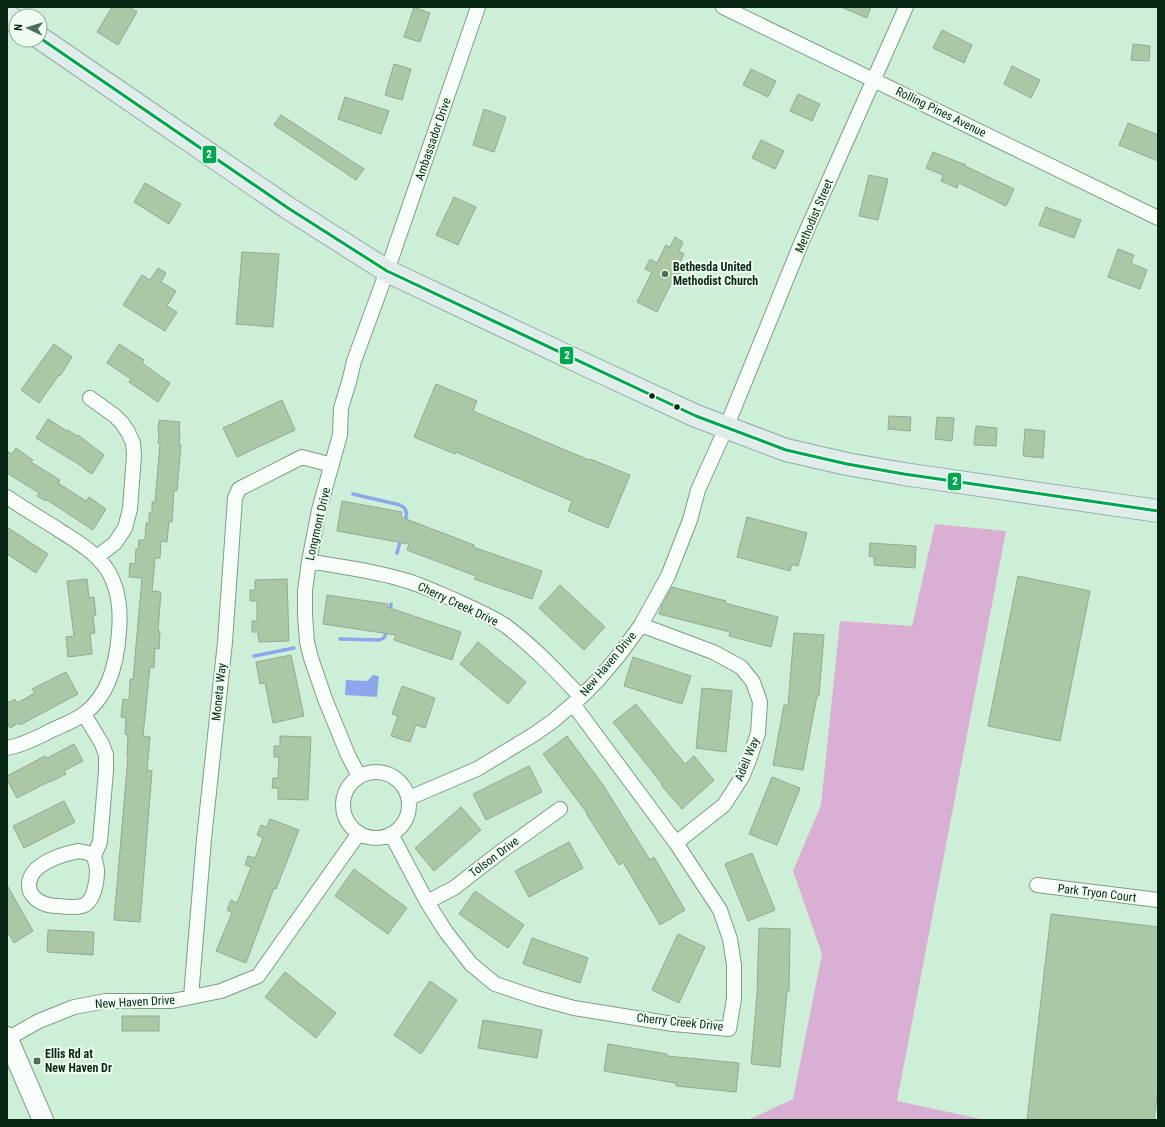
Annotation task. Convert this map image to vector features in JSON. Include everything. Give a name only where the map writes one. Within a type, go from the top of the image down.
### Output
[{"type":"main road","points":[[48,43],[288,208],[387,271],[665,402],[726,428],[786,450],[847,464],[904,474],[1158,511]]},
{"type":"main road","points":[[7,1038],[43,1120]]},
{"type":"street","name":"Ambassador Drive","points":[[387,271],[478,7]]},
{"type":"street","name":"Rolling Pines Avenue","points":[[723,7],[1158,218]]},
{"type":"street","name":"Methodist Street","points":[[726,428],[802,241],[875,80],[906,7]]},
{"type":"street","name":"Longmont Drive","points":[[359,776],[348,755],[325,699],[311,658],[307,642],[305,615],[306,591],[309,561],[319,510],[340,435],[341,408],[354,361],[387,271]]},
{"type":"street","points":[[90,398],[115,416],[122,423],[133,443],[134,455],[130,509],[125,528],[115,543],[97,557]]},
{"type":"street","name":"New Haven Drive","points":[[409,798],[477,769],[533,735],[553,721],[598,680],[620,654],[641,625],[668,576],[690,520],[698,490],[726,428]]},
{"type":"street","name":"Moneta Way","points":[[191,997],[204,839],[225,642],[235,498],[239,489],[302,458],[332,465]]},
{"type":"street","points":[[7,497],[77,541],[97,557],[107,569],[116,589],[120,606],[118,648],[115,662],[110,678],[103,692],[95,703],[84,714],[28,742],[7,748]]},
{"type":"street","name":"Cherry Creek Drive","points":[[309,561],[378,573],[404,580],[443,595],[484,614],[505,626],[526,642],[549,664],[577,700],[720,910],[730,940],[734,965],[734,999],[729,1029],[673,1024],[574,1008],[495,984],[471,964],[446,932],[427,902],[391,834]]},
{"type":"street","name":"Adell Way","points":[[641,625],[713,652],[741,668],[753,682],[760,702],[758,733],[742,777],[724,804],[676,844]]},
{"type":"street","points":[[84,714],[102,744],[106,755],[100,842],[94,856],[97,871],[96,887],[91,898],[84,906],[53,906],[42,903],[33,897],[29,890],[29,880],[33,872],[40,866],[55,858],[79,851],[94,856]]},
{"type":"street","points":[[369,772],[390,774],[399,780],[405,788],[409,798],[409,809],[406,819],[400,828],[391,834],[380,838],[369,837],[359,833],[345,816],[343,804],[345,793],[359,776],[369,772]]},
{"type":"street","name":"Tolson Drive","points":[[427,902],[454,888],[560,809]]},
{"type":"street","name":"New Haven Drive","points":[[7,1038],[39,1021],[74,1007],[106,1001],[172,1001],[221,991],[258,976],[359,833]]},
{"type":"street","name":"Park Tryon Court","points":[[1037,885],[1158,900]]},
{"type":"shaded area","points":[[935,524],[1006,531],[897,1101],[986,1120],[748,1120],[793,1099],[822,954],[793,871],[821,805],[840,621],[912,626]]},
{"type":"water","points":[[373,675],[379,676],[377,697],[345,695],[346,680],[367,681]]},
{"type":"building","points":[[112,7],[130,7],[137,12],[118,45],[97,32]]},
{"type":"building","points":[[414,7],[430,13],[420,42],[404,37]]},
{"type":"building","points":[[841,7],[871,7],[867,18]]},
{"type":"building","points":[[942,30],[972,45],[964,63],[933,48]]},
{"type":"building","points":[[1133,44],[1150,46],[1149,61],[1131,60]]},
{"type":"building","points":[[394,64],[411,69],[402,100],[385,95]]},
{"type":"building","points":[[1012,66],[1040,80],[1031,98],[1004,84]]},
{"type":"building","points":[[751,69],[776,81],[768,97],[743,85]]},
{"type":"building","points":[[798,94],[820,104],[812,121],[790,111]]},
{"type":"building","points":[[345,97],[389,111],[381,134],[338,119]]},
{"type":"building","points":[[484,109],[506,117],[494,152],[473,145]]},
{"type":"building","points":[[281,115],[364,169],[356,180],[274,125]]},
{"type":"building","points":[[1128,123],[1158,135],[1158,161],[1119,145]]},
{"type":"building","points":[[761,140],[784,151],[775,169],[752,158]]},
{"type":"building","points":[[933,152],[966,165],[965,166],[1014,189],[1006,206],[959,183],[957,188],[941,181],[943,175],[926,168]]},
{"type":"building","points":[[869,175],[888,179],[878,220],[859,216]]},
{"type":"building","points":[[145,183],[181,204],[169,224],[134,202]]},
{"type":"building","points":[[454,197],[476,207],[458,245],[436,235]]},
{"type":"building","points":[[1046,207],[1081,220],[1074,238],[1039,225]]},
{"type":"building","name":"Bethesda United Methodist Church","points":[[675,237],[683,242],[679,251],[684,254],[675,272],[683,275],[678,285],[672,282],[657,312],[637,302],[652,272],[645,269],[650,259],[657,263],[666,245],[670,247]]},
{"type":"building","points":[[1118,249],[1134,255],[1131,263],[1147,270],[1140,289],[1108,277]]},
{"type":"building","points":[[242,252],[279,254],[273,327],[236,324]]},
{"type":"building","points":[[158,268],[166,273],[161,282],[176,291],[167,306],[177,312],[165,331],[123,305],[142,275],[150,280]]},
{"type":"building","points":[[54,344],[72,357],[60,376],[59,375],[39,403],[21,390]]},
{"type":"building","points":[[119,344],[144,360],[142,363],[170,383],[158,402],[129,382],[131,379],[107,363]]},
{"type":"building","points":[[436,384],[477,401],[473,411],[589,460],[590,459],[630,475],[608,528],[568,511],[572,501],[456,452],[455,454],[414,437]]},
{"type":"building","points":[[282,400],[295,430],[237,457],[223,428]]},
{"type":"building","points":[[889,416],[911,417],[910,431],[888,429]]},
{"type":"building","points":[[937,417],[954,418],[952,441],[935,439]]},
{"type":"building","points":[[48,419],[67,431],[68,430],[77,436],[78,435],[104,455],[92,474],[36,438]]},
{"type":"building","points":[[159,420],[180,422],[179,445],[181,445],[177,491],[174,490],[172,522],[169,521],[167,542],[161,541],[160,558],[155,558],[152,591],[161,592],[158,631],[160,631],[159,649],[155,648],[154,668],[150,667],[143,736],[150,737],[147,770],[152,771],[140,922],[114,920],[128,756],[128,735],[125,734],[126,718],[121,717],[123,699],[129,700],[130,679],[133,680],[142,578],[129,577],[130,563],[135,564],[136,549],[138,550],[139,540],[145,540],[146,523],[149,523],[149,513],[152,513],[152,502],[155,502],[160,443],[158,443]]},
{"type":"building","points":[[976,426],[997,428],[996,446],[974,445]]},
{"type":"building","points":[[1025,429],[1045,431],[1043,458],[1023,456]]},
{"type":"building","points":[[16,448],[33,460],[31,462],[60,480],[58,483],[86,501],[89,497],[106,509],[93,530],[47,500],[46,501],[37,496],[39,493],[7,473],[7,451],[12,454]]},
{"type":"building","points":[[342,501],[402,512],[401,517],[474,545],[473,547],[542,571],[532,599],[474,579],[476,576],[407,550],[409,544],[337,531]]},
{"type":"building","points":[[747,517],[807,533],[798,566],[792,565],[790,571],[737,557]]},
{"type":"building","points":[[7,527],[48,554],[36,573],[7,554]]},
{"type":"building","points":[[870,543],[916,546],[915,568],[874,565],[874,557],[869,556]]},
{"type":"building","points":[[1018,576],[1090,591],[1060,741],[988,726]]},
{"type":"building","points":[[87,579],[89,598],[94,597],[96,615],[93,616],[95,633],[90,634],[92,654],[68,657],[66,637],[74,636],[67,581]]},
{"type":"building","points":[[287,579],[289,641],[259,642],[258,632],[252,632],[252,621],[257,621],[257,601],[250,601],[250,590],[255,590],[255,580]]},
{"type":"building","points":[[560,585],[605,627],[584,650],[539,608]]},
{"type":"building","points":[[672,587],[726,601],[725,603],[778,617],[771,647],[729,636],[730,632],[659,614],[662,605]]},
{"type":"building","points":[[327,595],[388,604],[387,607],[461,632],[452,660],[394,640],[396,635],[323,624]]},
{"type":"building","points":[[794,633],[824,635],[819,696],[817,696],[803,770],[773,765],[784,705],[788,705]]},
{"type":"building","points":[[478,642],[526,682],[508,704],[460,664]]},
{"type":"building","points":[[291,655],[304,716],[273,723],[265,683],[260,684],[256,662]]},
{"type":"building","points":[[633,657],[691,676],[682,704],[624,686]]},
{"type":"building","points":[[66,672],[78,694],[20,725],[19,723],[10,728],[7,722],[7,703],[15,699],[17,703],[35,693],[32,689]]},
{"type":"building","points":[[402,686],[435,698],[425,728],[416,725],[410,742],[391,736],[398,716],[392,714]]},
{"type":"building","points":[[702,688],[732,691],[726,752],[696,748]]},
{"type":"building","points":[[636,704],[685,764],[694,756],[714,780],[682,809],[661,785],[662,784],[613,722]]},
{"type":"building","points":[[280,736],[311,737],[308,800],[278,799],[278,788],[272,788],[273,778],[278,778],[279,757],[274,757],[274,746],[280,746]]},
{"type":"building","points":[[567,736],[603,785],[650,860],[654,857],[685,910],[660,925],[623,862],[619,865],[587,813],[543,754]]},
{"type":"building","points":[[74,744],[83,761],[64,771],[66,774],[17,798],[7,780],[7,776],[45,756],[47,758]]},
{"type":"building","points":[[529,766],[542,792],[486,820],[473,794]]},
{"type":"building","points":[[772,777],[800,788],[777,845],[749,834]]},
{"type":"building","points":[[64,801],[75,822],[24,848],[13,826]]},
{"type":"building","points":[[461,807],[481,830],[434,871],[415,848]]},
{"type":"building","points":[[270,819],[299,830],[276,889],[274,888],[246,963],[216,951],[232,913],[227,910],[231,900],[237,903],[251,867],[245,865],[248,856],[255,858],[263,838],[257,835],[261,825],[267,827]]},
{"type":"building","points":[[569,842],[583,868],[529,897],[515,871]]},
{"type":"building","points":[[752,853],[775,910],[748,921],[725,864]]},
{"type":"building","points":[[354,869],[407,908],[388,934],[335,896]]},
{"type":"building","points":[[7,885],[33,931],[14,943],[7,931]]},
{"type":"building","points":[[475,891],[524,925],[508,948],[459,914]]},
{"type":"building","points":[[1051,914],[1158,927],[1158,1090],[1154,1120],[1027,1120]]},
{"type":"building","points":[[759,928],[790,929],[789,991],[787,991],[780,1067],[751,1064],[757,995]]},
{"type":"building","points":[[48,930],[94,932],[93,955],[47,952]]},
{"type":"building","points":[[678,934],[705,947],[679,1003],[652,990]]},
{"type":"building","points":[[532,938],[588,958],[580,983],[523,964]]},
{"type":"building","points":[[285,972],[336,1013],[316,1038],[265,997]]},
{"type":"building","points":[[430,981],[457,1000],[421,1054],[394,1035]]},
{"type":"building","points":[[122,1016],[159,1016],[159,1031],[122,1031]]},
{"type":"building","points":[[483,1020],[542,1030],[537,1058],[478,1048]]},
{"type":"building","points":[[608,1044],[667,1054],[667,1056],[739,1063],[736,1092],[676,1086],[676,1083],[604,1071]]},
{"type":"waterway","points":[[353,494],[400,505],[406,512],[405,522]]},
{"type":"waterway","points":[[397,553],[401,538]]},
{"type":"waterway","points":[[390,613],[391,604]]},
{"type":"waterway","points":[[340,639],[379,640],[384,638],[387,631]]},
{"type":"waterway","points":[[254,656],[294,648]]},
{"type":"transit line","name":"2","points":[[48,43],[288,208],[387,271],[696,416],[786,450],[847,464],[904,474],[1158,511]]},
{"type":"place","name":"Bethesda United Methodist Church","points":[[665,274]]},
{"type":"place","name":"Ellis Rd at New Haven Dr","points":[[37,1061]]}]
